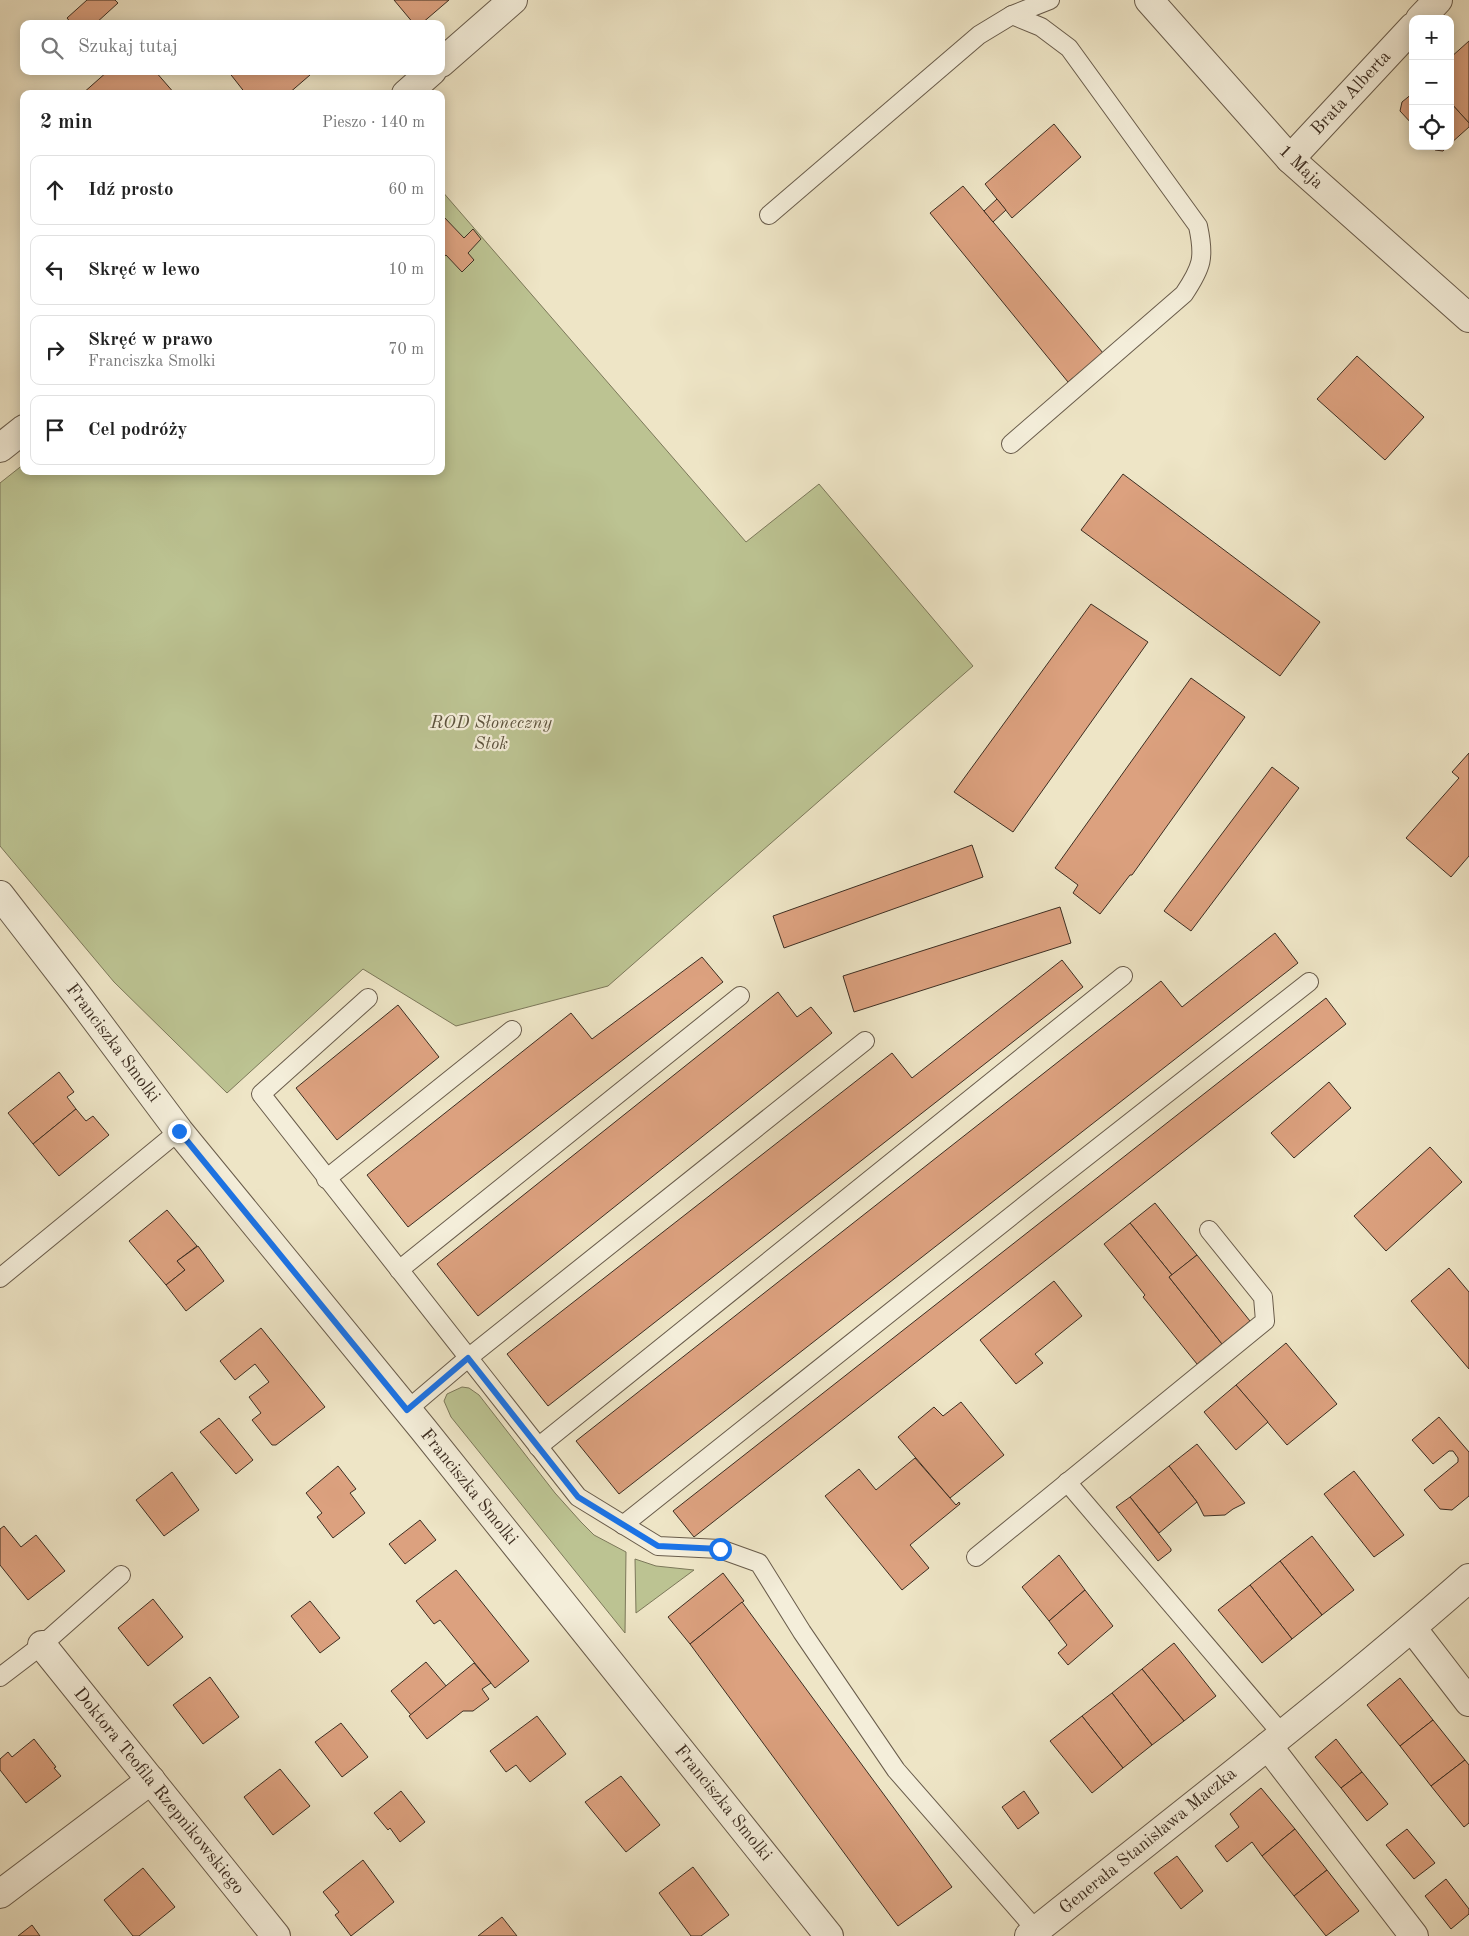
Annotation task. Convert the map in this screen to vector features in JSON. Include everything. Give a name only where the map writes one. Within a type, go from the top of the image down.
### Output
[{"type":"street","points":[[445,60],[513,0]]},
{"type":"street","name":"1 Maja","points":[[1149,0],[1290,159],[1469,318]]},
{"type":"street","points":[[1424,15],[1438,0]]},
{"type":"street","name":"Brata Alberta","points":[[1290,159],[1409,31]]},
{"type":"street","points":[[411,90],[427,75]]},
{"type":"street","points":[[0,448],[20,432]]},
{"type":"street","name":"Franciszka Smolki","points":[[0,895],[179,1131],[407,1410],[830,1936]]},
{"type":"street","name":"Generała Stanisława Maczka","points":[[1033,1933],[1275,1740],[1412,1628],[1469,1578]]},
{"type":"street","points":[[1412,1628],[1469,1702]]},
{"type":"street","name":"Doktora Teofila Rzepnikowskiego","points":[[42,1645],[276,1936]]},
{"type":"street","points":[[1275,1740],[1414,1936]]},
{"type":"street","points":[[0,1894],[151,1780]]},
{"type":"lane","points":[[769,215],[979,35],[1012,16],[1050,0]]},
{"type":"lane","points":[[1010,444],[1184,294],[1199,272],[1203,247],[1198,226],[1068,48],[1041,27],[1012,16]]},
{"type":"lane","points":[[538,1447],[1123,976]]},
{"type":"lane","points":[[623,1525],[1309,982]]},
{"type":"lane","points":[[399,1270],[740,996]]},
{"type":"lane","points":[[368,998],[261,1094],[578,1497],[658,1546],[720,1549],[759,1563],[802,1632],[896,1770],[1033,1933]]},
{"type":"lane","points":[[326,1179],[512,1030]]},
{"type":"lane","points":[[407,1410],[468,1358],[865,1041]]},
{"type":"lane","points":[[0,1278],[179,1131]]},
{"type":"lane","points":[[976,1557],[1265,1321],[1264,1297],[1209,1230]]},
{"type":"lane","points":[[1067,1482],[1275,1740]]},
{"type":"lane","points":[[0,1677],[42,1645],[121,1575]]},
{"type":"green space","name":"ROD Słoneczny Stok","points":[[445,195],[746,542],[819,484],[973,666],[608,986],[456,1026],[363,969],[227,1093],[114,982],[0,846],[0,483],[20,467],[20,475],[445,475]]},
{"type":"green space","points":[[462,1387],[469,1388],[479,1395],[555,1493],[581,1522],[594,1535],[626,1552],[625,1633],[451,1417],[444,1401],[447,1394]]},
{"type":"green space","points":[[635,1559],[656,1566],[694,1570],[636,1613]]},
{"type":"building","points":[[87,0],[115,0],[118,3],[99,20],[69,20],[67,18]]},
{"type":"building","points":[[394,0],[449,0],[426,20],[411,20]]},
{"type":"building","points":[[1469,41],[1469,123],[1454,106],[1454,54]]},
{"type":"building","points":[[103,75],[158,75],[172,90],[87,90]]},
{"type":"building","points":[[231,75],[310,75],[293,90],[243,90]]},
{"type":"building","points":[[1409,96],[1409,121],[1400,111],[1402,102]]},
{"type":"building","points":[[1454,106],[1469,123],[1469,127],[1454,140]]},
{"type":"building","points":[[1054,124],[1081,157],[1012,218],[985,184]]},
{"type":"building","points":[[963,186],[1103,353],[1068,382],[930,213]]},
{"type":"building","points":[[997,199],[1006,210],[993,222],[984,211]]},
{"type":"building","points":[[445,218],[464,238],[473,229],[481,239],[468,253],[474,260],[462,272],[446,255]]},
{"type":"building","points":[[1357,356],[1424,417],[1385,460],[1317,399]]},
{"type":"building","points":[[1123,474],[1320,622],[1280,676],[1081,530]]},
{"type":"building","points":[[1091,604],[1148,642],[1013,832],[954,792]]},
{"type":"building","points":[[1191,678],[1245,717],[1132,875],[1130,875],[1100,914],[1073,893],[1078,885],[1055,868]]},
{"type":"building","points":[[1469,753],[1469,856],[1451,877],[1406,838],[1459,778],[1452,772]]},
{"type":"building","points":[[1272,767],[1299,788],[1191,931],[1164,911]]},
{"type":"building","points":[[972,845],[983,877],[784,948],[773,916]]},
{"type":"building","points":[[1060,907],[1071,943],[854,1012],[843,976]]},
{"type":"building","points":[[1275,933],[1298,963],[619,1494],[576,1441],[1161,981],[1182,1007]]},
{"type":"building","points":[[702,957],[723,982],[408,1227],[367,1175],[571,1013],[592,1039]]},
{"type":"building","points":[[1062,960],[1083,987],[548,1406],[507,1354],[892,1053],[912,1078]]},
{"type":"building","points":[[778,992],[797,1017],[811,1007],[832,1033],[478,1316],[437,1264]]},
{"type":"building","points":[[1326,998],[1346,1024],[694,1537],[673,1511]]},
{"type":"building","points":[[398,1005],[439,1057],[337,1140],[296,1088]]},
{"type":"building","points":[[59,1072],[74,1092],[67,1097],[76,1109],[33,1144],[8,1113]]},
{"type":"building","points":[[1329,1082],[1351,1108],[1294,1158],[1271,1133]]},
{"type":"building","points":[[76,1109],[86,1121],[93,1116],[109,1135],[59,1176],[33,1144]]},
{"type":"building","points":[[1430,1147],[1462,1182],[1386,1251],[1354,1216]]},
{"type":"building","points":[[1155,1203],[1197,1255],[1172,1275],[1130,1223]]},
{"type":"building","points":[[167,1210],[197,1246],[177,1261],[185,1270],[166,1285],[129,1241]]},
{"type":"building","points":[[1130,1223],[1172,1275],[1169,1277],[1222,1344],[1197,1364],[1143,1297],[1145,1295],[1104,1244]]},
{"type":"building","points":[[198,1246],[224,1281],[186,1311],[166,1285],[185,1270],[177,1261]]},
{"type":"building","points":[[1197,1255],[1250,1321],[1222,1344],[1169,1277]]},
{"type":"building","points":[[1449,1268],[1469,1292],[1469,1369],[1411,1301]]},
{"type":"building","points":[[1054,1281],[1082,1316],[1035,1354],[1043,1363],[1016,1384],[980,1340]]},
{"type":"building","points":[[261,1328],[325,1407],[276,1445],[272,1445],[252,1420],[261,1413],[249,1397],[269,1382],[255,1364],[235,1380],[220,1361]]},
{"type":"building","points":[[1286,1343],[1337,1404],[1287,1445],[1236,1385]]},
{"type":"building","points":[[1236,1385],[1268,1422],[1236,1450],[1204,1412]]},
{"type":"building","points":[[961,1402],[1004,1455],[950,1498],[898,1437],[934,1407],[943,1416]]},
{"type":"building","points":[[1439,1417],[1469,1452],[1469,1496],[1452,1510],[1440,1509],[1424,1490],[1458,1462],[1458,1458],[1453,1451],[1449,1451],[1433,1464],[1412,1440]]},
{"type":"building","points":[[219,1418],[253,1460],[236,1474],[200,1432]]},
{"type":"building","points":[[1197,1444],[1245,1503],[1225,1515],[1204,1516],[1197,1502],[1169,1466]]},
{"type":"building","points":[[915,1458],[956,1505],[959,1502],[960,1504],[910,1545],[929,1568],[902,1590],[825,1496],[859,1469],[876,1490]]},
{"type":"building","points":[[338,1466],[356,1489],[350,1493],[365,1513],[333,1538],[317,1517],[322,1513],[306,1493]]},
{"type":"building","points":[[1169,1466],[1197,1502],[1159,1533],[1130,1497]]},
{"type":"building","points":[[1354,1471],[1404,1535],[1374,1557],[1324,1494]]},
{"type":"building","points":[[172,1472],[199,1510],[164,1536],[136,1500]]},
{"type":"building","points":[[1130,1497],[1171,1549],[1158,1561],[1116,1507]]},
{"type":"building","points":[[420,1520],[436,1540],[405,1564],[389,1544]]},
{"type":"building","points":[[4,1526],[21,1547],[36,1535],[65,1571],[28,1600],[0,1565],[0,1529]]},
{"type":"building","points":[[1312,1536],[1354,1590],[1322,1615],[1280,1561]]},
{"type":"building","points":[[1059,1555],[1085,1590],[1049,1621],[1022,1587]]},
{"type":"building","points":[[1280,1561],[1322,1615],[1292,1639],[1250,1585]]},
{"type":"building","points":[[456,1570],[529,1661],[495,1688],[440,1620],[434,1624],[416,1601]]},
{"type":"building","points":[[723,1573],[744,1601],[690,1644],[668,1617]]},
{"type":"building","points":[[1250,1585],[1292,1639],[1262,1663],[1218,1610]]},
{"type":"building","points":[[1085,1590],[1113,1626],[1068,1665],[1058,1653],[1067,1645],[1049,1621]]},
{"type":"building","points":[[153,1599],[183,1637],[148,1666],[118,1628]]},
{"type":"building","points":[[310,1601],[340,1638],[320,1653],[291,1616]]},
{"type":"building","points":[[742,1602],[952,1887],[898,1926],[690,1644]]},
{"type":"building","points":[[1174,1643],[1216,1696],[1184,1721],[1142,1669]]},
{"type":"building","points":[[426,1662],[447,1687],[411,1715],[391,1691]]},
{"type":"building","points":[[474,1663],[491,1683],[482,1689],[489,1699],[473,1711],[463,1711],[427,1739],[409,1716]]},
{"type":"building","points":[[1142,1669],[1184,1721],[1152,1745],[1112,1693]]},
{"type":"building","points":[[210,1677],[239,1717],[203,1744],[173,1705]]},
{"type":"building","points":[[1400,1678],[1433,1720],[1400,1746],[1367,1705]]},
{"type":"building","points":[[1112,1693],[1152,1745],[1123,1768],[1082,1716]]},
{"type":"building","points":[[537,1716],[566,1754],[530,1782],[516,1765],[506,1772],[490,1751]]},
{"type":"building","points":[[1082,1716],[1123,1768],[1092,1793],[1050,1741]]},
{"type":"building","points":[[1433,1720],[1465,1760],[1431,1786],[1400,1746]]},
{"type":"building","points":[[341,1723],[368,1757],[342,1777],[315,1742]]},
{"type":"building","points":[[34,1739],[61,1776],[26,1803],[0,1770],[0,1759],[8,1752],[12,1757]]},
{"type":"building","points":[[1336,1739],[1362,1772],[1341,1788],[1315,1757]]},
{"type":"building","points":[[1465,1760],[1469,1765],[1469,1823],[1464,1827],[1431,1786]]},
{"type":"building","points":[[280,1769],[310,1806],[273,1835],[244,1797]]},
{"type":"building","points":[[1362,1772],[1388,1804],[1367,1821],[1341,1788]]},
{"type":"building","points":[[621,1776],[660,1825],[626,1852],[585,1802]]},
{"type":"building","points":[[1261,1788],[1295,1829],[1262,1856],[1252,1842],[1227,1862],[1215,1846],[1239,1827],[1230,1814]]},
{"type":"building","points":[[401,1791],[425,1822],[400,1842],[390,1828],[388,1830],[374,1813]]},
{"type":"building","points":[[1024,1791],[1039,1813],[1018,1829],[1002,1807]]},
{"type":"building","points":[[1295,1829],[1327,1870],[1294,1896],[1262,1856]]},
{"type":"building","points":[[1407,1829],[1435,1863],[1414,1879],[1386,1845]]},
{"type":"building","points":[[1177,1856],[1203,1891],[1181,1909],[1154,1873]]},
{"type":"building","points":[[363,1860],[394,1902],[351,1936],[335,1915],[339,1912],[323,1892]]},
{"type":"building","points":[[693,1867],[729,1915],[701,1936],[691,1936],[659,1893]]},
{"type":"building","points":[[143,1868],[175,1907],[139,1936],[133,1936],[104,1900]]},
{"type":"building","points":[[1327,1870],[1359,1911],[1326,1936],[1294,1896]]},
{"type":"building","points":[[1446,1879],[1469,1909],[1469,1914],[1451,1929],[1425,1896]]},
{"type":"building","points":[[502,1917],[517,1936],[478,1936]]},
{"type":"building","points":[[32,1925],[40,1936],[18,1936]]},
{"type":"route","points":[[179,1131],[407,1410],[468,1358],[578,1497],[658,1546],[720,1549]]}]
